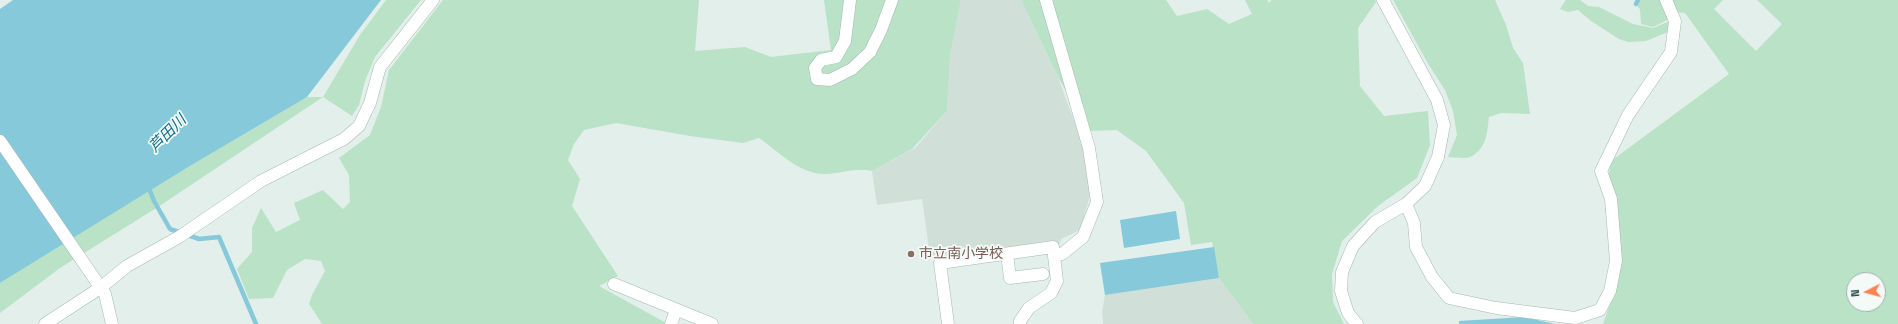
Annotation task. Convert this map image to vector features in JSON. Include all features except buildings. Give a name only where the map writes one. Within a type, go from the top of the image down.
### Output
[{"type":"street","points":[[45,324],[98,283],[179,237],[261,181],[344,139],[359,126],[370,104],[380,67],[433,0]]},
{"type":"street","points":[[850,0],[845,41],[836,57],[821,60],[815,68],[817,79],[830,80],[852,69],[870,52],[881,30],[892,0]]},
{"type":"street","points":[[1046,0],[1089,148],[1098,202],[1083,237],[1062,254],[1054,256]]},
{"type":"street","points":[[1357,324],[1348,313],[1341,291],[1342,272],[1353,246],[1375,222],[1406,204],[1426,186],[1438,157],[1444,125],[1437,100],[1383,0]]},
{"type":"street","points":[[1406,204],[1414,223],[1416,247],[1432,277],[1449,298],[1496,308],[1575,318],[1600,310],[1610,291],[1616,261],[1611,199],[1601,171],[1628,115],[1671,52],[1675,21],[1666,0]]},
{"type":"street","points":[[0,141],[105,294],[112,324]]},
{"type":"street","points":[[948,324],[940,263],[1053,247],[1057,281],[1051,293],[1028,308],[1020,321],[1020,324]]},
{"type":"street","points":[[1007,254],[1010,278],[1043,274]]},
{"type":"street","points":[[614,284],[710,324]]},
{"type":"street","points":[[671,324],[676,310]]},
{"type":"shaded area","points":[[961,0],[1021,0],[1058,77],[1083,145],[1090,196],[1080,230],[1061,239],[1059,245],[1054,242],[930,256],[922,199],[877,205],[872,171],[915,148],[947,111],[950,56]]},
{"type":"shaded area","points":[[1219,278],[1253,324],[1103,324],[1102,312],[1105,295]]},
{"type":"green space","points":[[386,0],[421,0],[375,57],[365,81],[359,105],[352,116],[323,97],[360,35]]},
{"type":"green space","points":[[443,0],[699,0],[695,51],[745,47],[771,57],[831,50],[824,0],[961,0],[950,56],[947,111],[912,149],[872,171],[855,170],[826,174],[807,171],[790,161],[759,138],[743,143],[690,136],[616,123],[584,130],[574,144],[568,160],[580,179],[572,206],[618,276],[599,286],[668,324],[322,324],[309,304],[312,295],[325,271],[321,261],[305,259],[287,270],[273,298],[249,299],[237,269],[252,252],[252,228],[261,208],[276,232],[300,220],[294,203],[323,190],[343,209],[350,202],[349,175],[339,158],[370,135],[381,107],[389,70]]},
{"type":"green space","points":[[1021,0],[1166,0],[1177,16],[1207,9],[1229,24],[1252,14],[1245,0],[1268,0],[1268,3],[1272,0],[1375,0],[1376,2],[1358,28],[1360,86],[1384,116],[1428,111],[1430,145],[1417,178],[1378,206],[1342,241],[1332,274],[1333,302],[1344,324],[1253,324],[1219,278],[1212,242],[1191,245],[1184,203],[1146,151],[1117,130],[1090,131],[1085,125],[1058,77]]},
{"type":"green space","points":[[1393,0],[1495,0],[1506,25],[1513,48],[1523,63],[1530,114],[1501,113],[1489,117],[1485,140],[1476,154],[1468,158],[1448,157],[1457,135],[1453,111],[1445,90],[1427,62]]},
{"type":"green space","points":[[1566,0],[1580,0],[1588,6],[1599,7],[1633,24],[1653,28],[1670,21],[1668,32],[1646,41],[1628,42],[1619,39],[1591,21],[1578,10],[1568,12],[1560,9]]},
{"type":"green space","points":[[1639,0],[1661,0],[1669,19],[1653,27],[1641,24],[1640,9],[1637,6]]},
{"type":"green space","points":[[1671,0],[1723,0],[1714,9],[1756,51],[1782,24],[1757,0],[1898,0],[1898,324],[1603,324],[1614,293],[1615,205],[1609,175],[1611,161],[1729,74],[1685,13],[1676,12]]},
{"type":"green space","points":[[307,97],[323,97],[158,207],[60,268],[0,313],[0,283],[182,170]]},
{"type":"water","name":"芦田川","points":[[13,0],[381,0],[307,97],[188,167],[0,283],[0,9]]},
{"type":"water","points":[[1176,211],[1180,239],[1124,248],[1120,220]]},
{"type":"water","points":[[1214,247],[1219,278],[1105,295],[1100,263]]},
{"type":"water","points":[[1524,317],[1555,324],[1459,324],[1459,321]]},
{"type":"waterway","points":[[1636,4],[1638,0]]},
{"type":"waterway","points":[[148,186],[154,201],[170,229],[199,239],[219,237],[256,324]]},
{"type":"place","name":"市立南小学校","points":[[911,254]]}]
